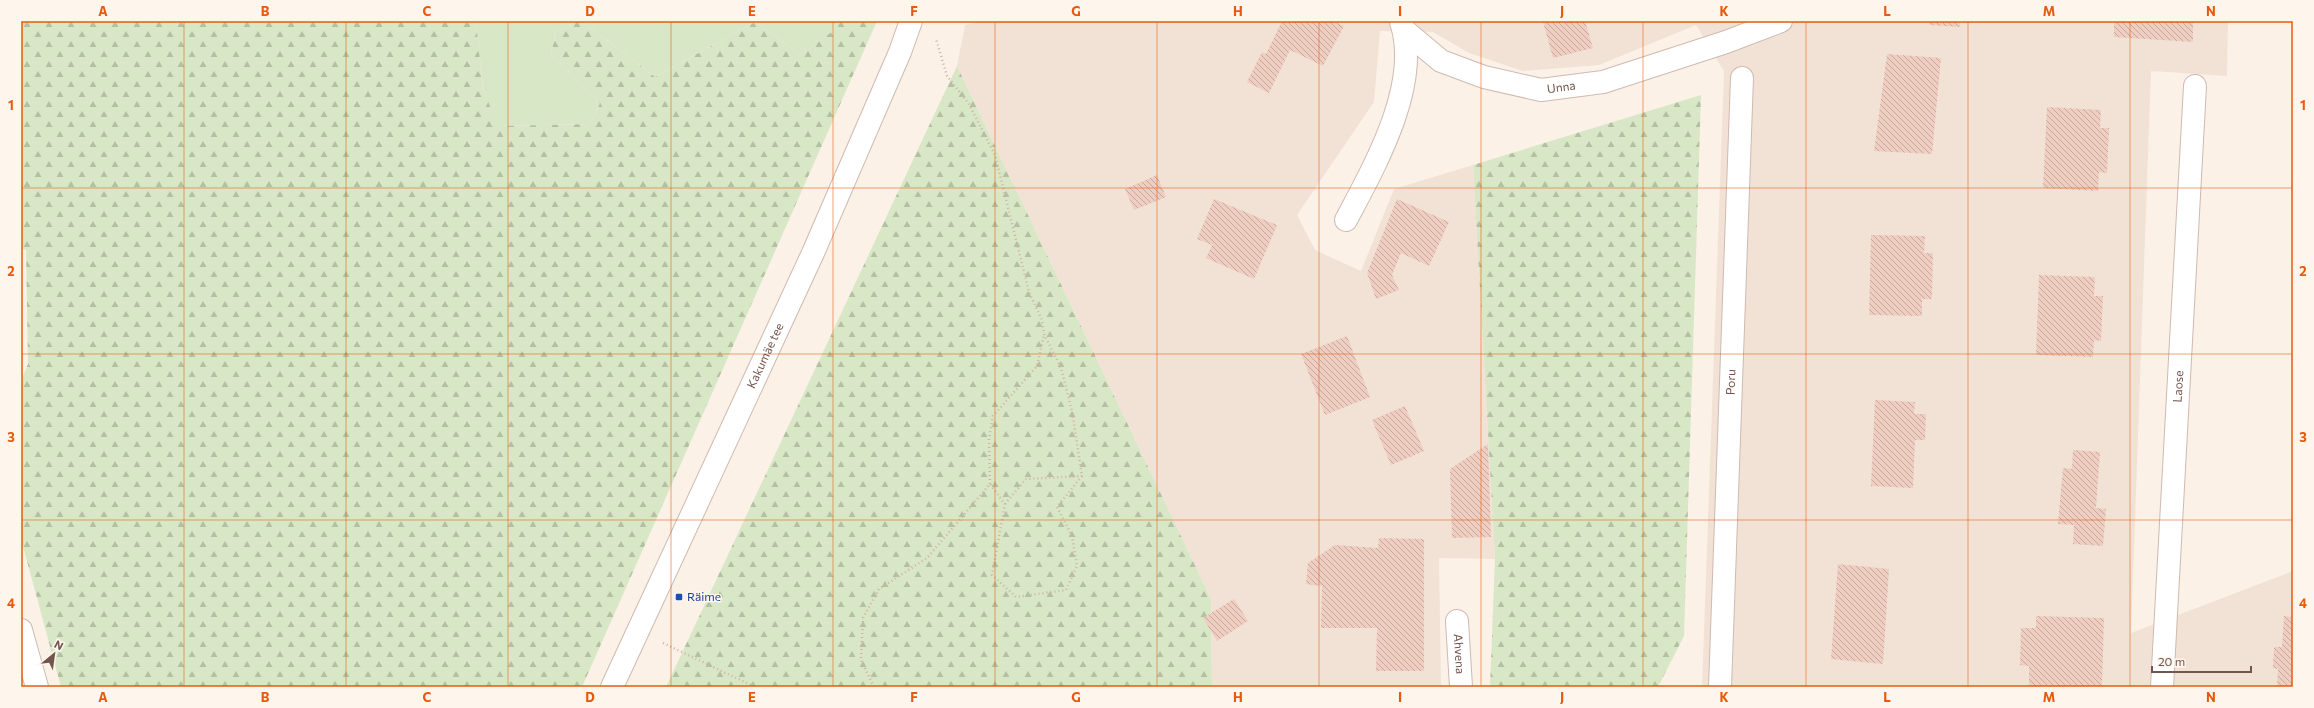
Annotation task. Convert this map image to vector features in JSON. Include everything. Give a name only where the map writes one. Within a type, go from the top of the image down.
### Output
[{"type":"street","name":"Kakumäe tee","points":[[612,687],[813,253],[900,52],[911,21]]},
{"type":"street","name":"Unna","points":[[1403,26],[1441,61],[1484,77],[1541,90],[1603,82],[1726,42],[1781,21]]},
{"type":"street","name":"Unna","points":[[1346,220],[1380,156],[1406,77],[1403,26]]},
{"type":"street","name":"Poru","points":[[1720,687],[1742,78]]},
{"type":"street","name":"Laose","points":[[2162,687],[2195,86]]},
{"type":"street","name":"Ahvena","points":[[1457,621],[1461,687]]},
{"type":"street","points":[[21,630],[37,687]]},
{"type":"path","points":[[934,33],[947,76],[969,104],[994,155],[1029,292],[1042,320],[1044,334],[1061,368],[1072,411],[1082,476],[1057,506],[1072,536],[1077,566],[1066,590],[1016,597],[992,576],[1005,504],[1026,478],[1082,476]]},
{"type":"path","points":[[1005,504],[990,484],[989,439],[993,416],[1037,366],[1044,334]]},
{"type":"path","points":[[874,687],[861,660],[862,618],[879,589],[927,558],[990,484]]},
{"type":"path","points":[[659,641],[754,687]]},
{"type":"shaded area","points":[[984,21],[2228,21],[2227,76],[2151,71],[2131,633],[2293,571],[2293,687],[1702,687],[1724,71],[1696,25],[1599,65],[1523,71],[1469,53],[1433,32],[1380,31],[1374,102],[1297,215],[1315,250],[1361,271],[1394,189],[1473,165],[1495,559],[1439,558],[1441,687],[1212,687],[1211,599],[957,66],[965,25]]},
{"type":"green space","points":[[21,21],[476,21],[483,89],[498,126],[590,124],[600,103],[551,54],[556,32],[577,21],[581,21],[655,77],[755,22],[801,55],[834,30],[833,21],[877,21],[582,687],[61,687],[21,539],[21,381],[28,364],[26,250],[21,248]]},
{"type":"green space","points":[[476,21],[577,21],[556,32],[551,54],[600,103],[590,124],[497,126],[483,89]]},
{"type":"green space","points":[[581,21],[833,21],[835,30],[801,55],[755,22],[655,77]]},
{"type":"green space","points":[[957,66],[1211,599],[1212,687],[666,687]]},
{"type":"green space","points":[[1701,95],[1684,636],[1658,687],[1490,687],[1495,559],[1473,165]]},
{"type":"building","points":[[1282,21],[1333,21],[1344,26],[1323,66],[1290,50],[1269,93],[1247,82],[1262,52],[1266,54]]},
{"type":"building","points":[[1585,21],[1593,48],[1553,58],[1543,22]]},
{"type":"building","points":[[1929,21],[1960,21],[1960,27],[1929,25]]},
{"type":"building","points":[[2114,21],[2193,21],[2193,42],[2114,37]]},
{"type":"building","points":[[1887,54],[1941,58],[1932,154],[1874,151]]},
{"type":"building","points":[[2047,107],[2101,110],[2100,128],[2109,128],[2107,173],[2099,172],[2098,191],[2043,188]]},
{"type":"building","points":[[1157,175],[1166,197],[1134,210],[1125,189]]},
{"type":"building","points":[[1214,199],[1277,225],[1254,279],[1206,258],[1212,245],[1197,239]]},
{"type":"building","points":[[1397,199],[1449,222],[1429,266],[1401,253],[1392,275],[1399,290],[1376,299],[1367,273]]},
{"type":"building","points":[[1871,235],[1925,236],[1924,253],[1933,253],[1932,299],[1922,299],[1922,316],[1869,315]]},
{"type":"building","points":[[2039,275],[2095,277],[2094,296],[2103,296],[2101,341],[2094,340],[2093,357],[2036,355]]},
{"type":"building","points":[[1347,336],[1370,397],[1325,415],[1301,354]]},
{"type":"building","points":[[1875,400],[1915,402],[1914,414],[1926,414],[1925,440],[1915,440],[1913,488],[1871,486]]},
{"type":"building","points":[[1405,406],[1424,451],[1391,465],[1372,420]]},
{"type":"building","points":[[1488,444],[1491,537],[1452,538],[1450,469]]},
{"type":"building","points":[[2073,450],[2100,452],[2096,508],[2106,509],[2103,546],[2073,544],[2074,525],[2058,524],[2063,468],[2072,469]]},
{"type":"building","points":[[1379,538],[1424,539],[1424,671],[1376,671],[1377,628],[1321,628],[1322,586],[1306,584],[1308,563],[1335,545],[1378,548]]},
{"type":"building","points":[[1838,564],[1889,569],[1883,664],[1831,659]]},
{"type":"building","points":[[1234,599],[1248,621],[1217,641],[1203,618]]},
{"type":"building","points":[[2036,616],[2104,618],[2102,687],[2029,687],[2029,666],[2020,665],[2021,628],[2036,628]]},
{"type":"building","points":[[2284,616],[2293,617],[2293,687],[2277,687],[2278,669],[2273,668],[2274,647],[2282,647]]},
{"type":"place","name":"Räime","points":[[679,597]]}]
